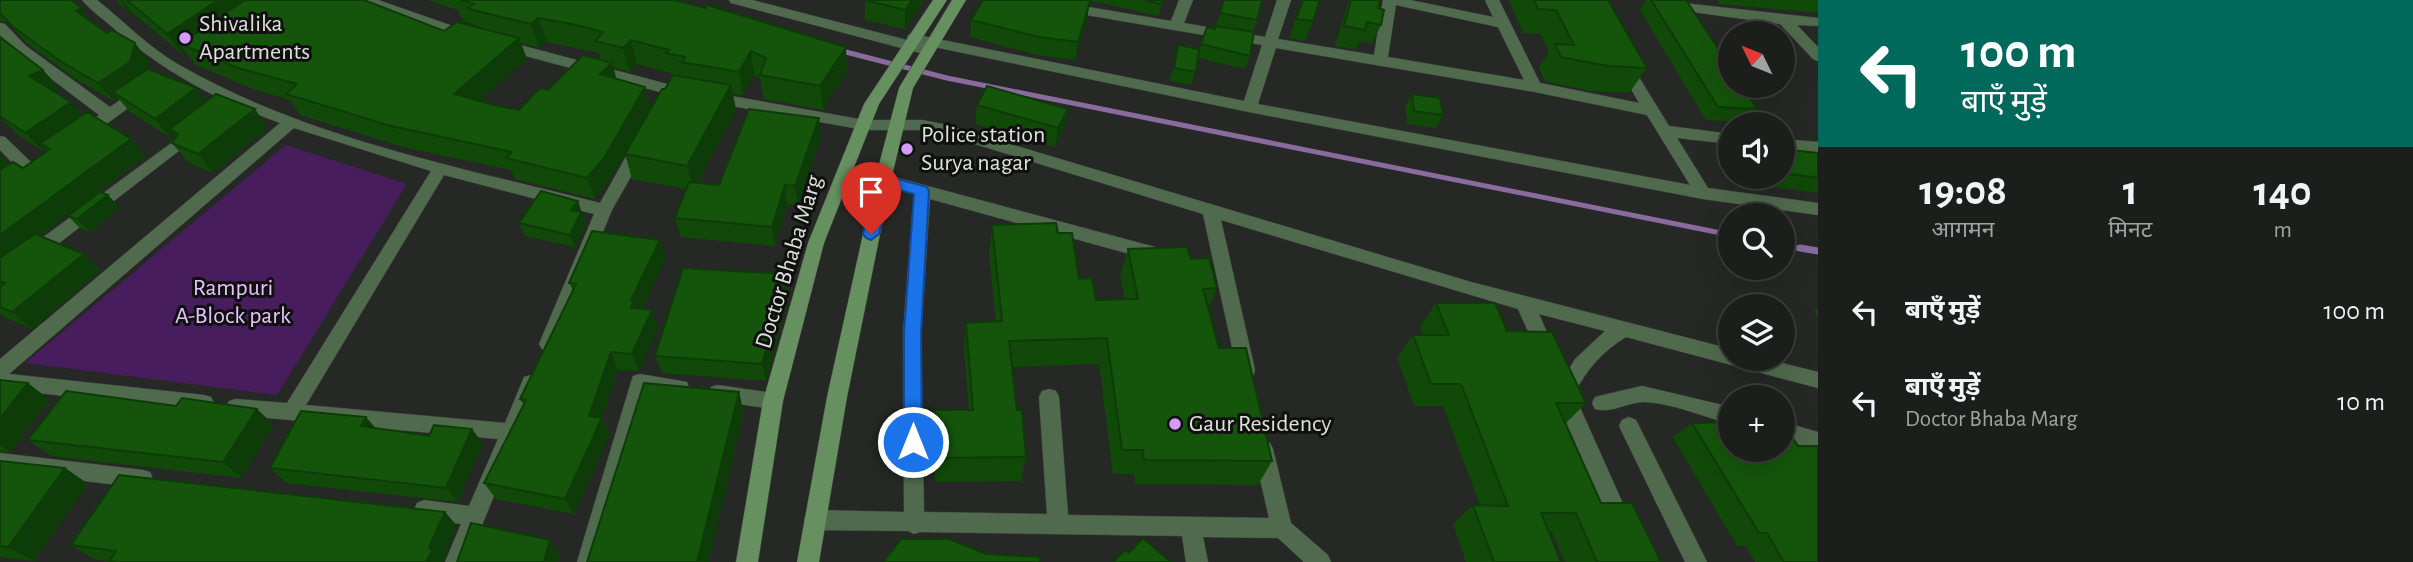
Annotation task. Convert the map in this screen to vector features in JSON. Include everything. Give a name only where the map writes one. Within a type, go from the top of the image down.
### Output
[{"type":"street","points":[[89,0],[169,73],[291,121],[442,167],[604,210]]},
{"type":"street","points":[[365,0],[483,41],[668,96],[864,125],[922,125],[943,129],[1525,303],[1718,354]]},
{"type":"street","points":[[736,0],[927,51],[1250,107],[1703,193],[1818,209]]},
{"type":"street","name":"Doctor Bhaba Marg","points":[[747,562],[773,401],[816,243],[864,125],[887,80],[940,0]]},
{"type":"street","points":[[808,562],[836,397],[883,180],[906,88],[959,0]]},
{"type":"street","points":[[1022,0],[1535,87],[1649,110]]},
{"type":"street","points":[[1175,27],[1186,0]]},
{"type":"street","points":[[1250,107],[1284,0]]},
{"type":"street","points":[[1380,62],[1390,0],[1502,23]]},
{"type":"street","points":[[1492,0],[1535,87]]},
{"type":"street","points":[[1681,4],[1784,20],[1818,22]]},
{"type":"street","points":[[1681,4],[1697,29]]},
{"type":"street","points":[[1784,20],[1818,56]]},
{"type":"street","points":[[0,27],[21,48],[110,115]]},
{"type":"street","points":[[1616,49],[1649,110],[1667,131],[1703,193]]},
{"type":"street","points":[[76,138],[169,73]]},
{"type":"street","points":[[0,279],[237,98]]},
{"type":"street","points":[[0,370],[291,121]]},
{"type":"street","points":[[1667,131],[1718,137]]},
{"type":"street","points":[[456,562],[604,210],[645,138]]},
{"type":"street","points":[[0,141],[30,170]]},
{"type":"street","points":[[1795,145],[1818,148]]},
{"type":"street","points":[[291,413],[442,167]]},
{"type":"street","points":[[883,180],[1173,259]]},
{"type":"street","points":[[914,524],[912,333],[922,191]]},
{"type":"street","points":[[1211,211],[1251,393]]},
{"type":"street","points":[[1199,266],[1226,273]]},
{"type":"street","points":[[1525,303],[1638,562]]},
{"type":"street","points":[[1564,394],[1580,365],[1591,352],[1624,329]]},
{"type":"street","points":[[1783,371],[1818,380]]},
{"type":"street","points":[[0,381],[291,413],[511,432]]},
{"type":"street","points":[[588,562],[640,382],[773,401]]},
{"type":"street","points":[[1602,403],[1642,394],[1718,413]]},
{"type":"street","points":[[1049,397],[1058,525]]},
{"type":"street","points":[[1629,426],[1696,562]]},
{"type":"street","points":[[1259,433],[1282,528],[1320,562]]},
{"type":"street","points":[[1795,434],[1818,441]]},
{"type":"street","points":[[0,462],[161,481]]},
{"type":"street","points":[[405,508],[474,516]]},
{"type":"street","points":[[814,520],[914,524],[1282,528]]},
{"type":"street","points":[[1191,526],[1197,562]]},
{"type":"green space","name":"Rampuri A-Block park","points":[[286,145],[407,184],[277,395],[25,363]]},
{"type":"building","points":[[0,0],[71,0],[82,8],[76,11],[107,33],[112,30],[135,43],[130,62],[98,83],[60,61],[12,26],[0,13]]},
{"type":"building","points":[[127,0],[218,0],[167,34]]},
{"type":"building","points":[[245,0],[364,0],[444,31],[457,22],[519,38],[454,94],[498,106],[519,110],[540,88],[548,90],[583,55],[612,63],[600,74],[645,87],[604,158],[587,178],[506,158],[512,152],[391,126],[286,94],[297,84],[238,68],[180,44]]},
{"type":"building","points":[[461,0],[675,0],[705,8],[707,5],[846,47],[820,86],[760,75],[766,58],[751,51],[739,72],[682,62],[685,57],[666,53],[669,50],[631,40],[623,48],[595,41],[603,32],[538,18],[531,24],[473,10],[468,8],[474,4]]},
{"type":"building","points":[[865,0],[912,0],[905,10]]},
{"type":"building","points":[[983,0],[1090,1],[1078,42],[1039,37],[971,20]]},
{"type":"building","points":[[1145,0],[1163,0],[1161,4]]},
{"type":"building","points":[[1224,0],[1262,0],[1257,20],[1220,13]]},
{"type":"building","points":[[1303,0],[1320,0],[1313,21],[1296,19]]},
{"type":"building","points":[[1351,0],[1380,0],[1378,8],[1384,10],[1381,25],[1367,22],[1365,30],[1344,26]]},
{"type":"building","points":[[1534,0],[1608,0],[1647,68],[1608,66],[1561,57],[1555,44],[1574,45],[1556,10],[1538,9]]},
{"type":"building","points":[[1651,0],[1686,0],[1718,48],[1718,98],[1750,98],[1757,109],[1718,107]]},
{"type":"building","points":[[1216,26],[1254,32],[1250,56],[1201,44],[1207,27],[1215,29]]},
{"type":"building","points":[[0,37],[43,70],[29,76],[71,102],[25,133],[0,116]]},
{"type":"building","points":[[1178,45],[1199,49],[1196,72],[1174,68]]},
{"type":"building","points":[[148,69],[196,88],[155,119],[113,92]]},
{"type":"building","points":[[673,75],[731,85],[687,166],[625,154],[662,89],[665,89]]},
{"type":"building","points":[[987,86],[1068,109],[1058,128],[977,105]]},
{"type":"building","points":[[216,94],[255,109],[198,154],[172,143],[178,134],[170,129]]},
{"type":"building","points":[[1412,94],[1440,98],[1443,115],[1414,111]]},
{"type":"building","points":[[749,109],[819,118],[795,186],[785,185],[772,227],[675,218],[689,182],[719,185]]},
{"type":"building","points":[[87,112],[131,139],[0,235],[0,170],[13,162],[23,168],[50,149],[41,143]]},
{"type":"building","points":[[1795,150],[1818,153],[1818,178],[1795,175]]},
{"type":"building","points":[[541,191],[578,201],[571,210],[581,212],[570,235],[519,223]]},
{"type":"building","points":[[100,192],[108,195],[77,219],[68,216]]},
{"type":"building","points":[[1056,223],[1058,233],[1072,233],[1079,279],[1092,278],[1096,300],[1138,299],[1128,249],[1187,247],[1191,259],[1209,258],[1217,288],[1203,289],[1219,348],[1246,348],[1272,461],[1144,460],[1143,450],[1122,450],[1107,338],[1009,341],[1017,410],[1022,410],[1026,457],[936,458],[935,410],[973,410],[966,323],[1002,321],[992,225]]},
{"type":"building","points":[[592,231],[660,240],[631,300],[634,300],[631,308],[652,310],[632,354],[611,352],[589,416],[602,418],[565,499],[484,483],[526,400],[520,399],[576,284],[569,283]]},
{"type":"building","points":[[35,234],[84,254],[12,312],[0,307],[0,287],[5,283],[0,281],[0,258]]},
{"type":"building","points":[[683,268],[787,274],[762,364],[655,356]]},
{"type":"building","points":[[1436,303],[1495,303],[1507,331],[1552,332],[1586,403],[1556,403],[1601,503],[1632,503],[1661,562],[1597,562],[1576,513],[1541,513],[1561,562],[1494,562],[1473,505],[1508,506],[1461,384],[1431,384],[1413,335],[1449,335]]},
{"type":"building","points":[[0,380],[28,383],[0,418]]},
{"type":"building","points":[[644,383],[739,392],[697,562],[587,562]]},
{"type":"building","points":[[66,391],[176,406],[182,398],[257,409],[223,462],[28,440]]},
{"type":"building","points":[[301,411],[366,417],[361,426],[429,436],[434,425],[472,429],[446,488],[270,468]]},
{"type":"building","points":[[1718,422],[1718,462],[1795,462],[1795,441],[1798,446],[1818,446],[1818,562],[1784,562],[1767,533],[1759,533],[1692,423]]},
{"type":"building","points":[[0,461],[65,468],[8,547],[0,546]]},
{"type":"building","points":[[119,475],[445,512],[429,547],[432,551],[426,562],[109,561],[116,551],[71,545]]},
{"type":"building","points":[[471,523],[550,540],[544,562],[457,562]]},
{"type":"building","points":[[1143,538],[1171,562],[1113,562],[1125,550],[1129,553]]},
{"type":"building","points":[[901,539],[949,539],[986,554],[1041,557],[1039,562],[884,561]]},
{"type":"waterway","points":[[838,50],[947,78],[1718,232]]},
{"type":"waterway","points":[[1795,248],[1812,250]]},
{"type":"waterway","points":[[1800,248],[1812,250]]},
{"type":"waterway","points":[[1812,250],[1818,251]]},
{"type":"place","name":"Shivalika Apartments","points":[[185,38]]},
{"type":"place","name":"Police station Surya nagar","points":[[907,149]]},
{"type":"place","name":"Gaur Residency","points":[[1175,424]]},
{"type":"route","points":[[871,234],[883,180],[922,191],[912,333],[913,442]]}]
